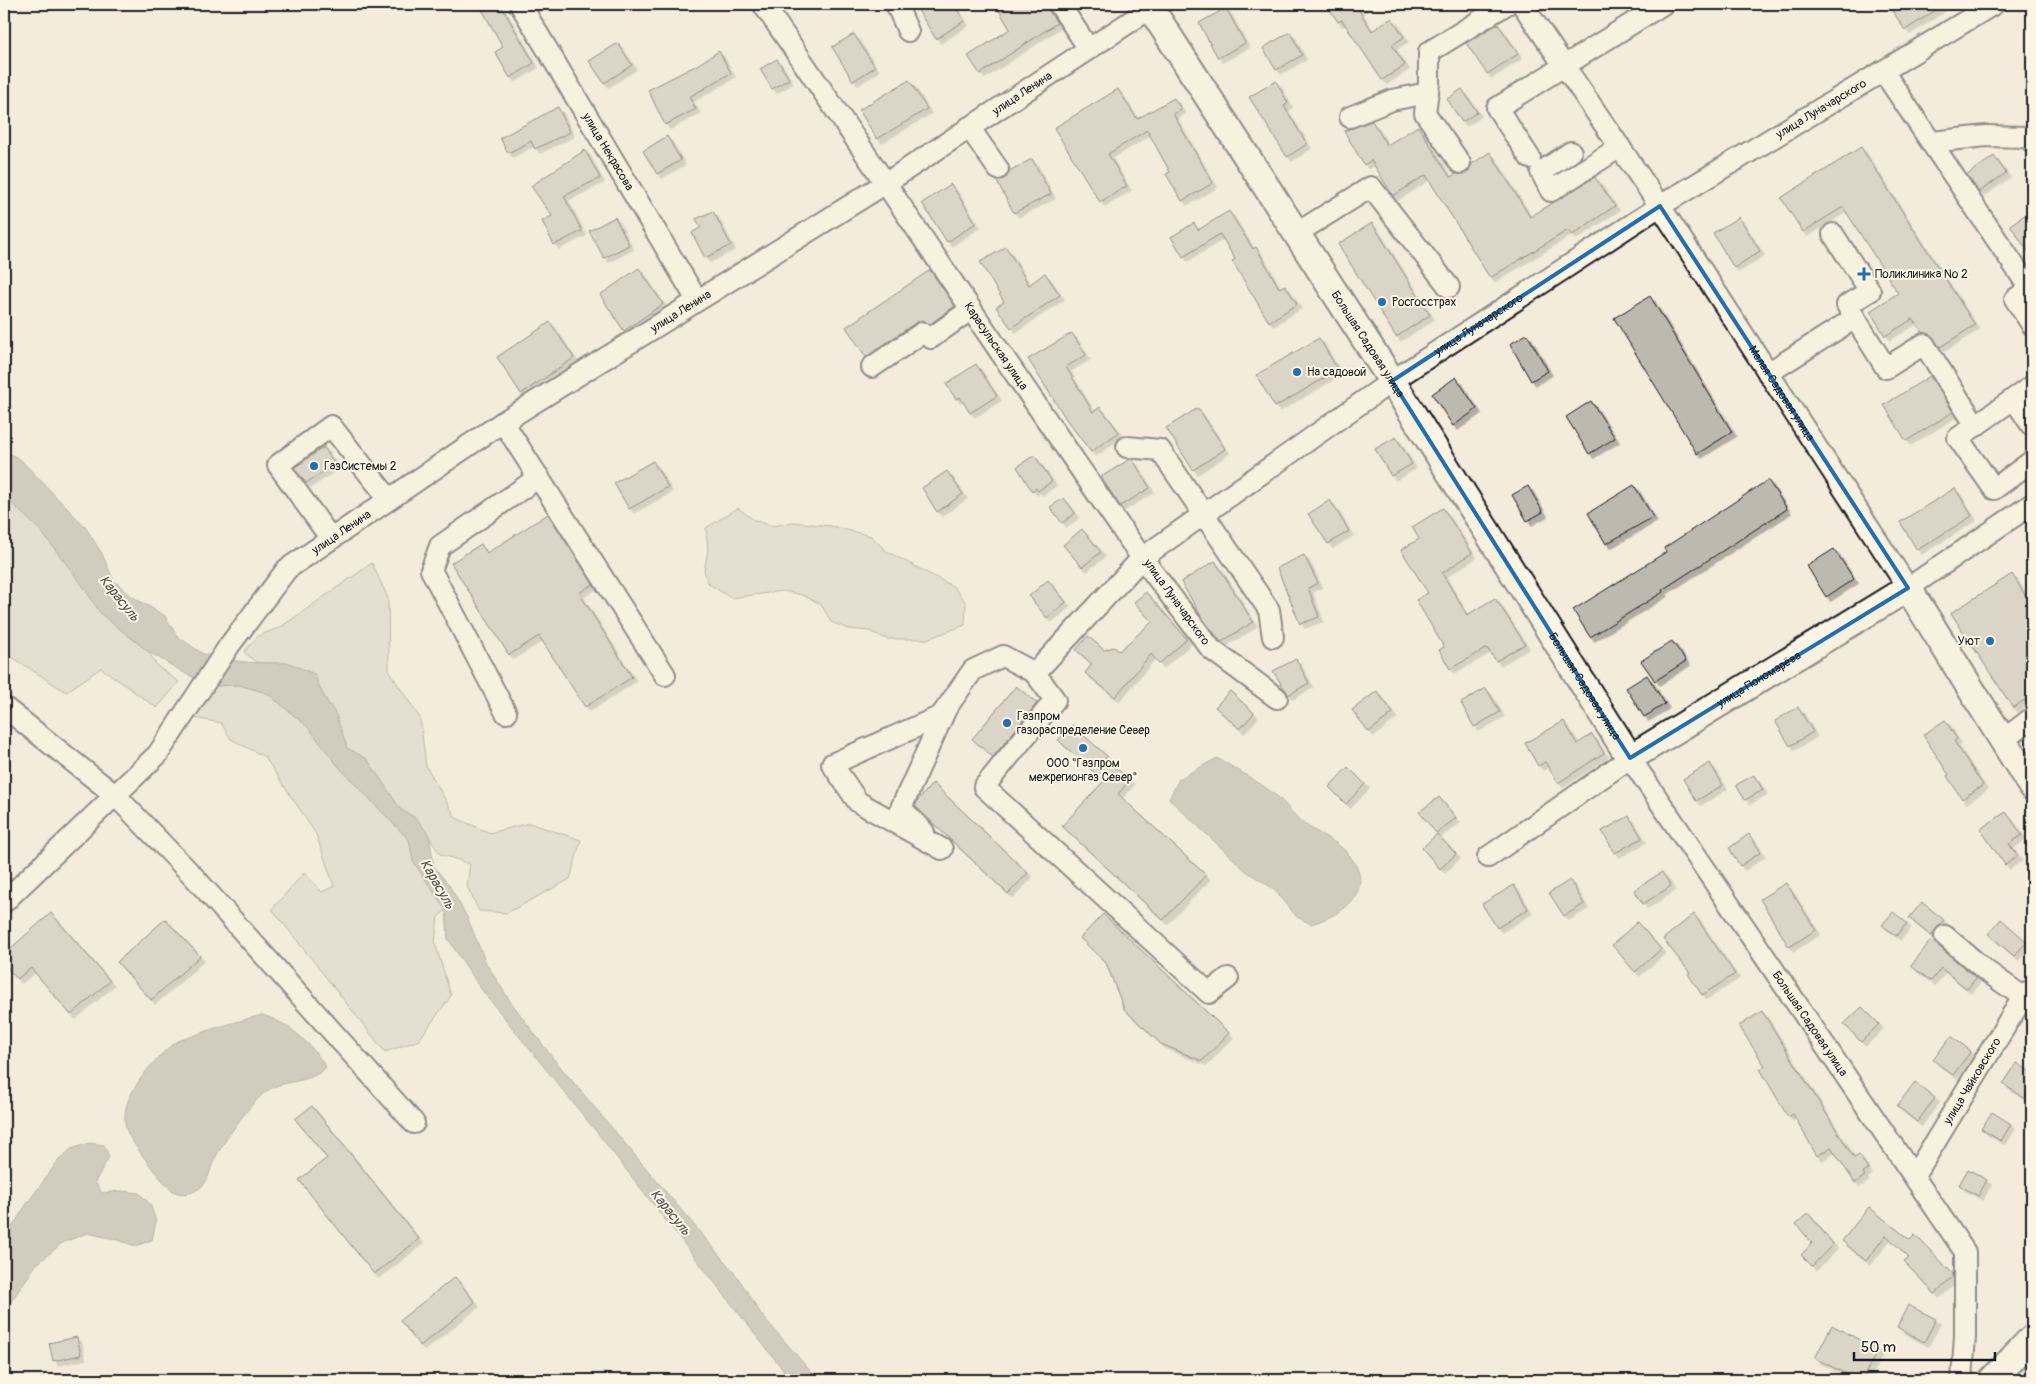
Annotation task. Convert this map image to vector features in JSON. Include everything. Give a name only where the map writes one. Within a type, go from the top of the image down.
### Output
[{"type":"main road","name":"Большая Садовая улица","points":[[1152,5],[1630,758]]},
{"type":"main road","name":"Малая Садовая улица","points":[[1908,588],[2032,787]]},
{"type":"main road","name":"улица Пономарёва","points":[[1630,758],[1908,588]]},
{"type":"main road","points":[[1992,1380],[2032,1338]]},
{"type":"street","name":"улица Некрасова","points":[[520,4],[697,300]]},
{"type":"street","name":"Карасульская улица","points":[[763,4],[886,183],[970,310],[1142,558]]},
{"type":"street","points":[[896,4],[908,31]]},
{"type":"street","points":[[1059,4],[1089,49]]},
{"type":"street","points":[[1460,163],[1425,113],[1428,93],[1429,52],[1507,4]]},
{"type":"street","name":"Малая Садовая улица","points":[[1522,4],[1660,206],[1908,588]]},
{"type":"street","points":[[1530,158],[1497,108],[1663,4]]},
{"type":"street","name":"улица Луначарского","points":[[1277,698],[1211,649],[1142,558],[1392,381],[1660,206],[1994,4]]},
{"type":"street","name":"улица Ленина","points":[[4,902],[158,754],[229,646],[287,569],[503,422],[886,183],[1089,49],[1152,5]]},
{"type":"street","points":[[1883,71],[2030,289],[2015,298],[2032,325]]},
{"type":"street","points":[[1350,117],[1392,100],[1428,93]]},
{"type":"street","points":[[969,128],[998,170]]},
{"type":"street","points":[[1932,142],[1986,136],[2028,137],[2032,142]]},
{"type":"street","points":[[1571,152],[1541,172],[1551,191],[1620,147]]},
{"type":"street","points":[[1297,233],[1371,187],[1449,287]]},
{"type":"street","points":[[1833,234],[1870,291],[1847,305],[1886,368],[1924,344],[1976,426]]},
{"type":"street","points":[[872,367],[922,333],[932,338],[970,310]]},
{"type":"street","points":[[1768,373],[1855,318]]},
{"type":"street","points":[[2032,386],[1958,438],[1994,489],[2032,461]]},
{"type":"street","points":[[2014,398],[2032,426]]},
{"type":"street","points":[[503,422],[665,675]]},
{"type":"street","points":[[331,539],[278,465],[331,426],[389,500]]},
{"type":"street","points":[[1127,447],[1160,450],[1269,610],[1273,637]]},
{"type":"street","points":[[506,712],[431,570],[440,546],[539,477]]},
{"type":"street","name":"улица Пономарёва","points":[[1908,588],[2032,504]]},
{"type":"street","points":[[1035,673],[1142,558]]},
{"type":"street","points":[[945,711],[901,808],[942,849],[858,802],[832,764],[941,716],[973,670],[1003,656],[1035,673],[1055,700],[984,787],[1209,993],[1228,978]]},
{"type":"street","points":[[4,706],[114,795],[195,878],[414,1123]]},
{"type":"street","points":[[2003,740],[2032,718]]},
{"type":"street","name":"улица Пономарёва","points":[[1488,857],[1630,758]]},
{"type":"street","name":"Большая Садовая улица","points":[[1630,758],[1966,1252],[1965,1336],[1962,1380]]},
{"type":"street","points":[[1944,936],[1986,970],[2028,993]]},
{"type":"street","name":"улица Чайковского","points":[[1915,1175],[2028,993]]},
{"type":"highlighted area","points":[[1660,206],[1908,588],[1630,758],[1392,381]]},
{"type":"shaded area","points":[[4,496],[40,530],[81,583],[101,614],[149,652],[157,666],[179,682],[157,708],[101,668],[66,692],[4,652]]},
{"type":"shaded area","points":[[738,508],[754,520],[773,526],[792,522],[831,526],[871,536],[886,551],[954,587],[966,603],[965,625],[927,639],[887,639],[869,631],[849,629],[831,622],[821,604],[802,595],[783,591],[731,598],[709,584],[704,571],[708,550],[706,528]]},
{"type":"shaded area","points":[[372,563],[388,598],[389,671],[420,718],[426,766],[456,818],[490,833],[529,823],[581,840],[570,879],[507,913],[479,911],[467,886],[470,864],[440,854],[417,819],[401,810],[367,759],[347,748],[336,715],[322,693],[314,674],[289,663],[257,663],[244,652],[258,636],[281,627]]},
{"type":"shaded area","points":[[239,685],[267,693],[308,727],[338,766],[409,840],[413,861],[446,910],[438,917],[435,943],[451,996],[419,1040],[385,1052],[272,909],[304,873],[322,892],[334,886],[316,834],[265,757],[231,739],[221,723],[194,718],[214,686]]},
{"type":"water","name":"Карасуль","points":[[4,451],[20,459],[86,528],[102,554],[114,581],[133,597],[165,616],[177,636],[203,654],[227,660],[257,663],[289,663],[314,674],[322,693],[336,715],[347,748],[367,759],[401,810],[417,819],[429,835],[434,867],[449,885],[467,917],[486,963],[510,1001],[552,1057],[737,1276],[761,1314],[818,1380],[791,1380],[599,1135],[481,989],[448,939],[446,910],[413,861],[409,840],[338,766],[308,727],[267,693],[239,685],[214,686],[186,674],[149,652],[101,614],[81,583],[40,530],[4,496]]},
{"type":"water","points":[[1217,758],[1271,792],[1302,822],[1339,845],[1349,855],[1357,868],[1360,879],[1358,890],[1345,907],[1323,920],[1311,924],[1297,917],[1274,889],[1246,871],[1169,799],[1179,779]]},
{"type":"water","points":[[262,1015],[290,1028],[314,1050],[326,1067],[313,1077],[279,1085],[264,1093],[251,1106],[230,1134],[214,1160],[203,1185],[190,1193],[181,1194],[175,1192],[156,1173],[129,1136],[125,1116],[130,1097],[143,1076],[159,1056],[177,1042],[219,1027]]},
{"type":"water","points":[[89,1143],[104,1145],[109,1157],[95,1182],[102,1193],[122,1191],[139,1193],[150,1204],[156,1221],[152,1240],[136,1246],[87,1233],[62,1243],[36,1265],[4,1312],[4,1240],[26,1205],[58,1161],[71,1149]]},
{"type":"building","points":[[479,4],[500,4],[534,63],[510,78],[495,52],[503,47]]},
{"type":"building","points":[[914,4],[954,4],[964,21],[936,39]]},
{"type":"building","points":[[995,4],[1047,4],[1057,23],[980,74],[968,56],[1010,29]]},
{"type":"building","points":[[1326,4],[1367,4],[1358,9],[1372,31],[1392,18],[1404,37],[1392,45],[1405,65],[1382,80],[1342,20],[1338,22]]},
{"type":"building","points":[[1888,4],[1945,4],[1905,30]]},
{"type":"building","points":[[1226,8],[1245,43],[1218,58],[1199,23]]},
{"type":"building","points":[[1498,24],[1518,54],[1487,74],[1466,43]]},
{"type":"building","points":[[1290,32],[1302,55],[1276,70],[1263,48]]},
{"type":"building","points":[[854,34],[875,67],[853,81],[832,47]]},
{"type":"building","points":[[618,43],[632,65],[604,83],[589,61]]},
{"type":"building","points":[[719,51],[731,73],[689,97],[696,109],[665,125],[648,90],[697,65]]},
{"type":"building","points":[[777,59],[789,79],[772,89],[760,69]]},
{"type":"building","points":[[909,80],[927,109],[877,139],[859,110]]},
{"type":"building","points":[[1276,81],[1288,103],[1284,106],[1307,144],[1287,157],[1249,97]]},
{"type":"building","points":[[1118,89],[1137,119],[1174,98],[1181,109],[1173,114],[1213,183],[1182,201],[1166,174],[1170,172],[1147,130],[1108,154],[1127,186],[1100,202],[1054,128]]},
{"type":"building","points":[[1462,89],[1477,112],[1462,122],[1447,99]]},
{"type":"building","points":[[558,107],[570,132],[535,149],[531,141],[508,153],[500,138]]},
{"type":"building","points":[[1372,121],[1387,145],[1418,126],[1450,177],[1466,173],[1472,164],[1490,152],[1530,217],[1595,177],[1615,206],[1572,235],[1568,230],[1490,278],[1426,175],[1393,196],[1371,160],[1364,165],[1344,131]]},
{"type":"building","points":[[667,136],[681,160],[657,174],[643,151]]},
{"type":"building","points":[[1861,147],[1975,325],[1940,347],[1930,334],[1922,332],[1913,319],[1885,336],[1870,311],[1898,293],[1843,207],[1803,232],[1781,198]]},
{"type":"building","points":[[585,150],[600,178],[564,196],[582,231],[554,245],[542,221],[552,216],[531,186]]},
{"type":"building","points":[[1994,156],[2006,173],[1979,192],[1967,175]]},
{"type":"building","points":[[1032,159],[1051,194],[1014,213],[996,180],[1004,179],[1009,171]]},
{"type":"building","points":[[951,184],[976,223],[947,242],[922,203]]},
{"type":"building","points":[[2032,210],[2032,257],[2010,225]]},
{"type":"building","points":[[713,211],[731,245],[705,258],[692,233],[701,227],[696,219]]},
{"type":"building","points":[[1229,211],[1253,249],[1256,247],[1279,288],[1285,285],[1297,304],[1269,322],[1232,261],[1235,259],[1220,234],[1183,257],[1171,237],[1194,223],[1198,230]]},
{"type":"building","points":[[615,217],[629,245],[604,258],[589,231]]},
{"type":"building","points":[[1739,217],[1760,251],[1734,268],[1713,233]]},
{"type":"building","points":[[1372,223],[1430,315],[1396,337],[1338,244]]},
{"type":"building","points":[[1006,247],[1029,285],[1045,273],[1060,295],[1011,328],[996,307],[1004,302],[980,262]]},
{"type":"building","points":[[639,268],[663,304],[624,331],[600,295]]},
{"type":"building","points":[[930,270],[955,306],[930,324],[922,320],[915,323],[866,357],[846,327]]},
{"type":"building","points":[[1650,296],[1732,432],[1697,454],[1614,318]]},
{"type":"building","points":[[550,322],[574,358],[521,394],[497,357]]},
{"type":"building","points":[[1072,333],[1086,355],[1066,367],[1093,412],[1100,407],[1119,432],[1091,452],[1066,419],[1028,359]]},
{"type":"building","points":[[1527,334],[1548,371],[1531,381],[1510,344]]},
{"type":"building","name":"На садовой","points":[[1319,338],[1338,370],[1275,407],[1256,375]]},
{"type":"building","points":[[976,364],[997,396],[970,413],[960,397],[956,399],[946,384]]},
{"type":"building","points":[[1930,376],[1953,412],[1906,441],[1884,405]]},
{"type":"building","points":[[1456,377],[1477,409],[1453,426],[1432,394]]},
{"type":"building","points":[[1591,401],[1615,438],[1589,454],[1566,417]]},
{"type":"building","points":[[1198,408],[1225,449],[1193,470],[1166,428]]},
{"type":"building","points":[[1396,437],[1412,464],[1391,476],[1375,449]]},
{"type":"building","name":"ГазСистемы 2","points":[[324,447],[335,464],[306,483],[294,468]]},
{"type":"building","points":[[1034,455],[1052,481],[1038,491],[1036,488],[1032,491],[1017,467]]},
{"type":"building","points":[[1130,459],[1133,460],[1150,488],[1120,506],[1101,477]]},
{"type":"building","points":[[653,461],[668,487],[629,509],[614,483]]},
{"type":"building","points":[[947,471],[963,494],[937,512],[922,488]]},
{"type":"building","points":[[1768,480],[1787,509],[1662,590],[1663,592],[1590,637],[1573,610],[1666,552],[1664,548]]},
{"type":"building","points":[[1634,485],[1653,517],[1606,544],[1588,513]]},
{"type":"building","points":[[1528,486],[1543,512],[1527,521],[1512,495]]},
{"type":"building","points":[[1955,488],[1972,516],[1917,550],[1900,522]]},
{"type":"building","points":[[1064,498],[1075,513],[1062,523],[1050,507]]},
{"type":"building","points":[[1330,500],[1349,531],[1328,544],[1308,514]]},
{"type":"building","points":[[1443,508],[1472,553],[1442,573],[1467,615],[1495,598],[1525,644],[1496,661],[1487,648],[1450,669],[1439,650],[1444,647],[1416,600],[1428,593],[1401,550],[1419,539],[1412,527]]},
{"type":"building","points":[[548,514],[593,584],[579,593],[632,677],[585,707],[539,636],[509,655],[451,563],[481,544],[487,553]]},
{"type":"building","points":[[1082,529],[1101,552],[1082,567],[1063,545]]},
{"type":"building","points":[[1834,549],[1854,579],[1826,597],[1807,566]]},
{"type":"building","points":[[1304,555],[1318,583],[1308,588],[1319,617],[1300,624],[1277,568]]},
{"type":"building","points":[[1215,561],[1253,622],[1221,642],[1203,619],[1181,582]]},
{"type":"building","points":[[2012,574],[2032,606],[2032,695],[2013,708],[1951,613]]},
{"type":"building","points":[[1048,580],[1066,602],[1047,618],[1029,596]]},
{"type":"building","points":[[1146,592],[1187,639],[1159,664],[1151,654],[1115,697],[1085,673],[1092,664],[1076,650],[1088,636],[1104,650],[1114,647],[1119,651],[1152,622],[1134,602]]},
{"type":"building","points":[[1672,641],[1686,661],[1655,681],[1641,661]]},
{"type":"building","points":[[1296,659],[1309,683],[1288,695],[1273,671]]},
{"type":"building","points":[[1647,675],[1665,704],[1644,717],[1626,688]]},
{"type":"building","name":"Газпром газораспределение Север","points":[[1016,686],[1037,703],[993,757],[972,739]]},
{"type":"building","points":[[1486,688],[1500,712],[1474,727],[1461,703]]},
{"type":"building","points":[[1230,691],[1254,713],[1240,729],[1215,707]]},
{"type":"building","points":[[1377,691],[1393,713],[1369,732],[1352,710]]},
{"type":"building","points":[[1798,707],[1813,732],[1790,746],[1775,721]]},
{"type":"building","points":[[1945,720],[1957,739],[1954,741],[1983,785],[1962,799],[1923,735]]},
{"type":"building","points":[[1564,721],[1577,744],[1592,734],[1604,753],[1558,783],[1545,762],[1538,766],[1525,743]]},
{"type":"building","points":[[1072,725],[1107,756],[1105,759],[1130,780],[1118,794],[1206,875],[1163,920],[1062,826],[1104,781],[1058,740]]},
{"type":"building","points":[[1710,763],[1723,785],[1696,801],[1683,779]]},
{"type":"building","points":[[1348,767],[1365,784],[1346,804],[1329,787]]},
{"type":"building","points":[[1754,775],[1763,790],[1745,800],[1736,785]]},
{"type":"building","points":[[933,783],[1028,873],[1008,894],[915,806]]},
{"type":"building","points":[[1439,797],[1456,818],[1436,833],[1419,812]]},
{"type":"building","points":[[2006,812],[2022,835],[2009,844],[2018,856],[2005,865],[1980,829]]},
{"type":"building","points":[[1629,816],[1642,838],[1615,853],[1602,831]]},
{"type":"building","points":[[1437,834],[1456,854],[1440,869],[1422,848]]},
{"type":"building","points":[[1749,834],[1761,852],[1740,866],[1729,848]]},
{"type":"building","points":[[1662,872],[1671,886],[1643,904],[1634,890]]},
{"type":"building","points":[[1570,880],[1584,904],[1564,916],[1549,893]]},
{"type":"building","points":[[1786,883],[1816,930],[1789,947],[1760,899]]},
{"type":"building","points":[[1514,885],[1528,909],[1497,928],[1482,904]]},
{"type":"building","points":[[1922,902],[1944,920],[1931,936],[1909,918]]},
{"type":"building","points":[[1893,912],[1907,923],[1896,936],[1882,925]]},
{"type":"building","points":[[51,913],[110,981],[71,1015],[31,968],[17,979],[4,964],[4,954]]},
{"type":"building","points":[[1103,914],[1229,1033],[1202,1061],[1161,1044],[1124,1009],[1106,963],[1080,938]]},
{"type":"building","points":[[1694,914],[1735,974],[1702,995],[1688,974],[1690,973],[1663,939]]},
{"type":"building","points":[[165,919],[200,956],[151,1000],[117,962]]},
{"type":"building","points":[[2001,919],[2027,942],[2014,956],[1988,934]]},
{"type":"building","points":[[1637,922],[1661,949],[1635,972],[1612,945]]},
{"type":"building","points":[[1931,940],[1976,978],[1967,989],[1941,968],[1931,981],[1911,966]]},
{"type":"building","points":[[1862,1007],[1879,1024],[1861,1042],[1844,1024]]},
{"type":"building","points":[[1762,1011],[1854,1158],[1859,1155],[1868,1170],[1863,1173],[1865,1176],[1855,1183],[1831,1147],[1817,1156],[1793,1114],[1788,1117],[1760,1069],[1765,1066],[1739,1026]]},
{"type":"building","points":[[1951,1036],[1971,1051],[1953,1075],[1933,1060]]},
{"type":"building","points":[[2017,1063],[2032,1073],[2032,1086],[2024,1098],[2003,1084]]},
{"type":"building","points":[[1915,1082],[1935,1098],[1917,1122],[1897,1106]]},
{"type":"building","points":[[312,1106],[419,1239],[374,1274],[299,1180],[327,1158],[295,1119]]},
{"type":"building","points":[[1992,1112],[2011,1124],[2001,1141],[1981,1129]]},
{"type":"building","points":[[1968,1169],[1987,1180],[1978,1196],[1959,1185]]},
{"type":"building","points":[[1869,1207],[1910,1240],[1915,1235],[1953,1274],[1953,1277],[1935,1294],[1904,1262],[1909,1258],[1886,1235],[1866,1261],[1842,1241]]},
{"type":"building","points":[[1808,1213],[1833,1244],[1812,1266],[1801,1255],[1812,1243],[1796,1224]]},
{"type":"building","points":[[455,1277],[475,1302],[420,1346],[400,1320]]},
{"type":"building","points":[[1908,1305],[1936,1319],[1924,1342],[1897,1327]]},
{"type":"building","points":[[1832,1325],[1878,1350],[1862,1380],[1858,1380],[1815,1358]]},
{"type":"building","points":[[77,1337],[81,1355],[53,1361],[49,1343]]},
{"type":"place","name":"Поликлиника № 2","points":[[1864,274]]},
{"type":"place","name":"Росгосстрах","points":[[1382,302]]},
{"type":"place","name":"На садовой","points":[[1297,372]]},
{"type":"place","name":"ГазСистемы 2","points":[[314,466]]},
{"type":"place","name":"Уют","points":[[1990,641]]},
{"type":"place","name":"Газпром газораспределение Север","points":[[1007,723]]},
{"type":"place","name":"ООО \"Газпром межрегионгаз Север\"","points":[[1083,748]]}]
